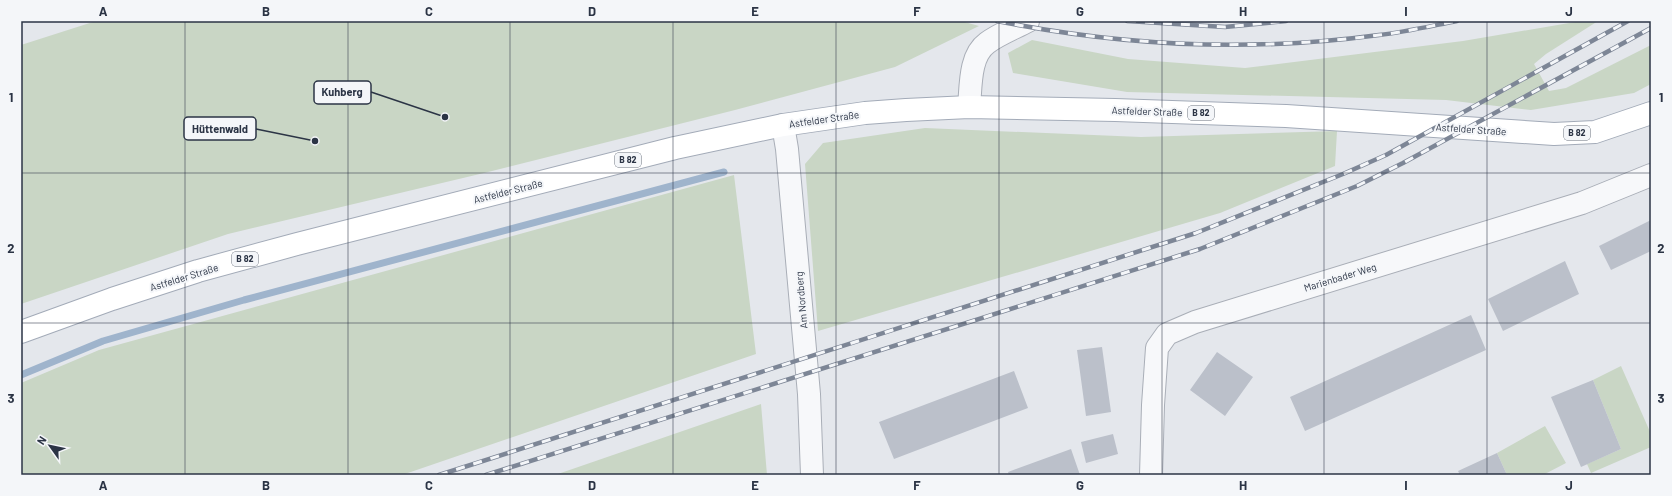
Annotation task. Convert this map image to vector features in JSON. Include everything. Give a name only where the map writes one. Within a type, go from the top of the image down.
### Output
[{"type":"main road","name":"Astfelder Straße","points":[[21,332],[112,299],[198,271],[282,248],[675,148],[783,125],[865,113],[969,107],[1286,116],[1554,134],[1595,132],[1651,112]]},
{"type":"street","points":[[969,107],[976,56],[986,44],[1028,21]]},
{"type":"street","name":"Am Nordberg","points":[[783,125],[787,149],[809,394],[812,475]]},
{"type":"street","name":"Marienbader Weg","points":[[1151,475],[1152,406],[1157,348],[1167,334],[1195,322],[1582,202],[1651,175]]},
{"type":"green space","points":[[96,21],[961,21],[979,26],[895,67],[735,110],[484,173],[228,234],[21,304],[21,45]]},
{"type":"green space","points":[[1581,21],[1598,21],[1546,54],[1534,64],[1549,91],[1566,88],[1651,45],[1651,84],[1634,93],[1531,110],[1446,100],[1127,92],[1013,73],[1008,53],[1032,40],[1128,59],[1245,68],[1463,41]]},
{"type":"green space","points":[[925,128],[1141,137],[1337,131],[1335,166],[1220,213],[818,331],[805,164],[823,143]]},
{"type":"green space","points":[[734,175],[756,354],[402,475],[21,475],[21,383],[99,350]]},
{"type":"green space","points":[[1621,366],[1651,434],[1651,447],[1591,473],[1587,464],[1621,449],[1593,380]]},
{"type":"green space","points":[[761,404],[767,475],[555,475]]},
{"type":"green space","points":[[1545,426],[1566,463],[1543,475],[1507,475],[1497,453]]},
{"type":"building","points":[[1651,220],[1651,251],[1611,270],[1599,246]]},
{"type":"building","points":[[1565,261],[1579,294],[1503,331],[1488,299]]},
{"type":"building","points":[[1471,315],[1486,350],[1305,431],[1290,397]]},
{"type":"building","points":[[1102,347],[1111,412],[1086,416],[1077,350]]},
{"type":"building","points":[[1217,352],[1253,377],[1225,416],[1190,390]]},
{"type":"building","points":[[1014,371],[1028,408],[894,459],[879,422]]},
{"type":"building","points":[[1593,380],[1621,449],[1581,467],[1551,397]]},
{"type":"building","points":[[1113,434],[1118,454],[1086,463],[1081,442]]},
{"type":"building","points":[[1071,449],[1080,475],[1009,475],[1008,472]]},
{"type":"building","points":[[1497,453],[1507,475],[1460,475],[1458,471]]},
{"type":"waterway","points":[[21,375],[103,341],[244,300],[724,172]]},
{"type":"railway","points":[[997,21],[1092,36],[1140,41],[1236,45],[1284,44],[1379,35],[1457,21]]},
{"type":"railway","points":[[1127,21],[1225,27],[1286,21]]},
{"type":"railway","points":[[439,475],[1196,233],[1343,174],[1386,155],[1628,21]]},
{"type":"railway","points":[[486,475],[1200,249],[1357,186],[1403,163],[1651,28]]},
{"type":"place","name":"Kuhberg","points":[[445,117]]},
{"type":"place","name":"Hüttenwald","points":[[315,141]]}]
